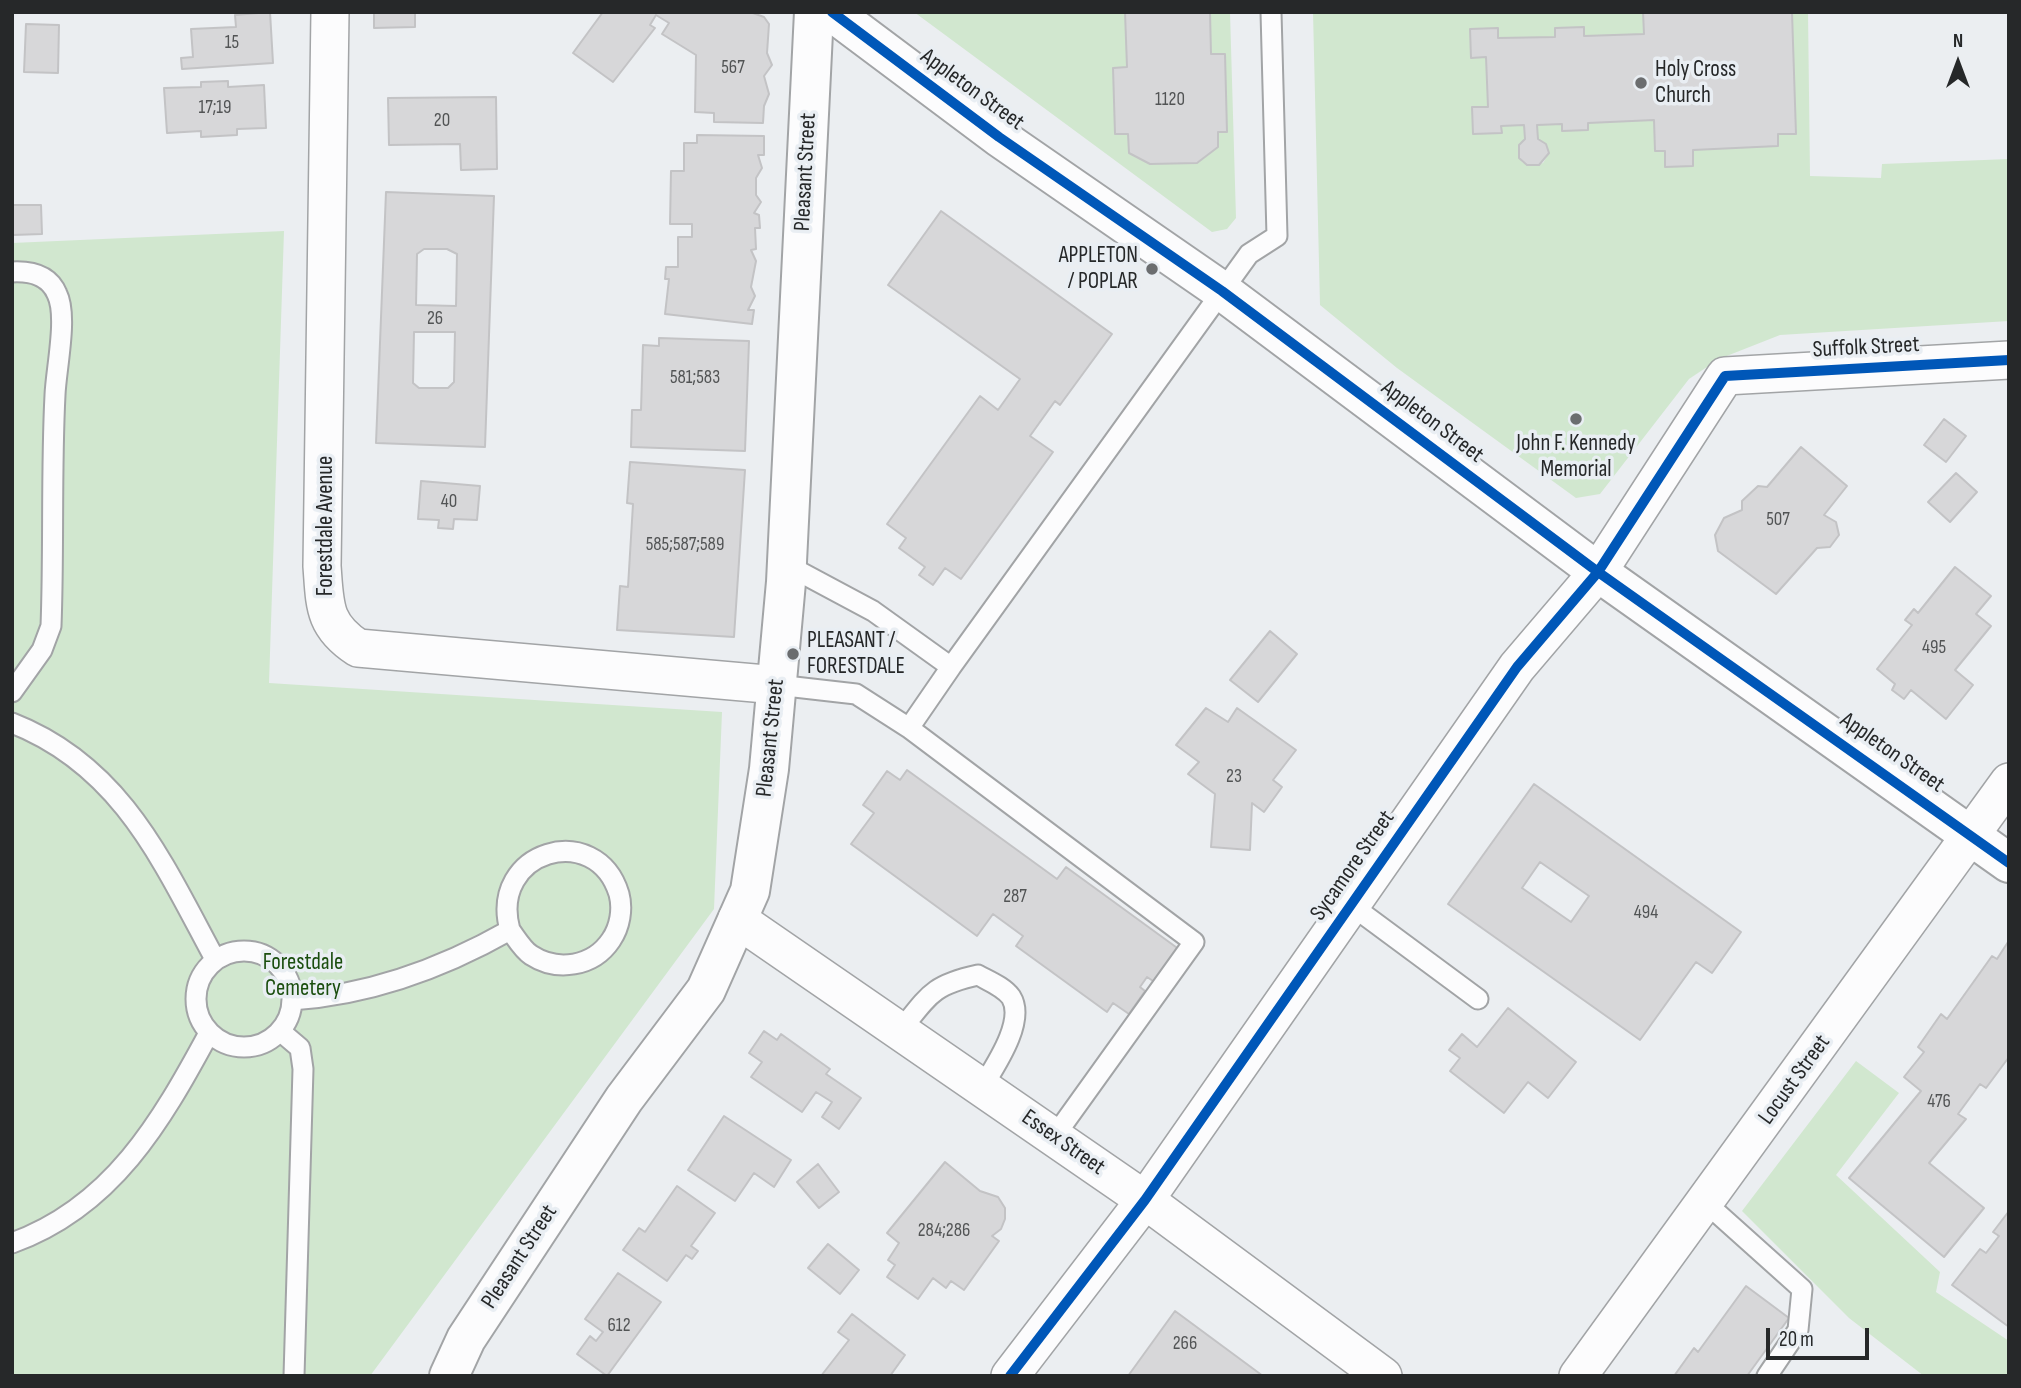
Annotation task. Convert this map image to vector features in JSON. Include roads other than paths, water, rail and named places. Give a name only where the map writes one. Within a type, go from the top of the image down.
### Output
[{"type":"main road","name":"Pleasant Street","points":[[449,1376],[466,1339],[624,1099],[706,990],[750,891],[769,769],[787,565],[814,12]]},
{"type":"main road","name":"Appleton Street","points":[[832,12],[999,137],[1222,291],[1598,572],[2009,863]]},
{"type":"street","name":"Forestdale Avenue","points":[[330,12],[322,566],[324,604],[336,634],[358,648],[777,685]]},
{"type":"street","name":"Suffolk Street","points":[[1725,376],[2009,360]]},
{"type":"street","name":"Sycamore Street","points":[[1010,1376],[1145,1200],[1517,667],[1598,572],[1725,376]]},
{"type":"street","name":"Locust Street","points":[[1578,1376],[2009,782]]},
{"type":"street","name":"Essex Street","points":[[737,919],[1145,1200],[1383,1376]]},
{"type":"lane","points":[[909,728],[1249,254],[1277,236],[1271,12]]},
{"type":"lane","points":[[12,272],[36,273],[47,280],[57,294],[61,311],[55,395],[51,626],[42,650],[12,692]]},
{"type":"lane","points":[[787,565],[873,611],[951,667]]},
{"type":"lane","points":[[777,685],[856,694],[909,728],[1194,942],[1054,1137]]},
{"type":"lane","points":[[12,723],[34,732],[77,759],[112,791],[143,829],[170,871],[215,960]]},
{"type":"lane","points":[[561,851],[583,854],[603,867],[615,883],[621,911],[612,940],[599,953],[576,965],[554,965],[529,954],[510,930],[506,916],[511,884],[525,866],[539,856],[561,851]]},
{"type":"lane","points":[[1351,905],[1478,999]]},
{"type":"lane","points":[[292,1000],[333,998],[367,990],[467,954],[510,930]]},
{"type":"lane","points":[[237,950],[253,951],[270,958],[288,978],[292,1000],[291,1013],[281,1031],[266,1041],[243,1047],[222,1042],[209,1034],[198,1013],[196,994],[204,970],[215,960],[237,950]]},
{"type":"lane","points":[[900,1031],[931,992],[949,982],[978,975],[1002,989],[1013,999],[1014,1018],[1009,1040],[983,1086]]},
{"type":"lane","points":[[281,1031],[300,1048],[303,1069],[294,1376]]},
{"type":"lane","points":[[12,1243],[65,1218],[95,1195],[134,1158],[209,1034]]},
{"type":"lane","points":[[1706,1203],[1802,1289],[1798,1330],[1766,1376]]},
{"type":"place","name":"Holy Cross Church","points":[[1641,83]]},
{"type":"place","name":"APPLETON / POPLAR","points":[[1152,269]]},
{"type":"place","name":"John F. Kennedy Memorial","points":[[1576,419]]},
{"type":"place","name":"PLEASANT / FORESTDALE","points":[[793,654]]},
{"type":"park label","name":"Forestdale Cemetery","points":[[303,976]]}]
